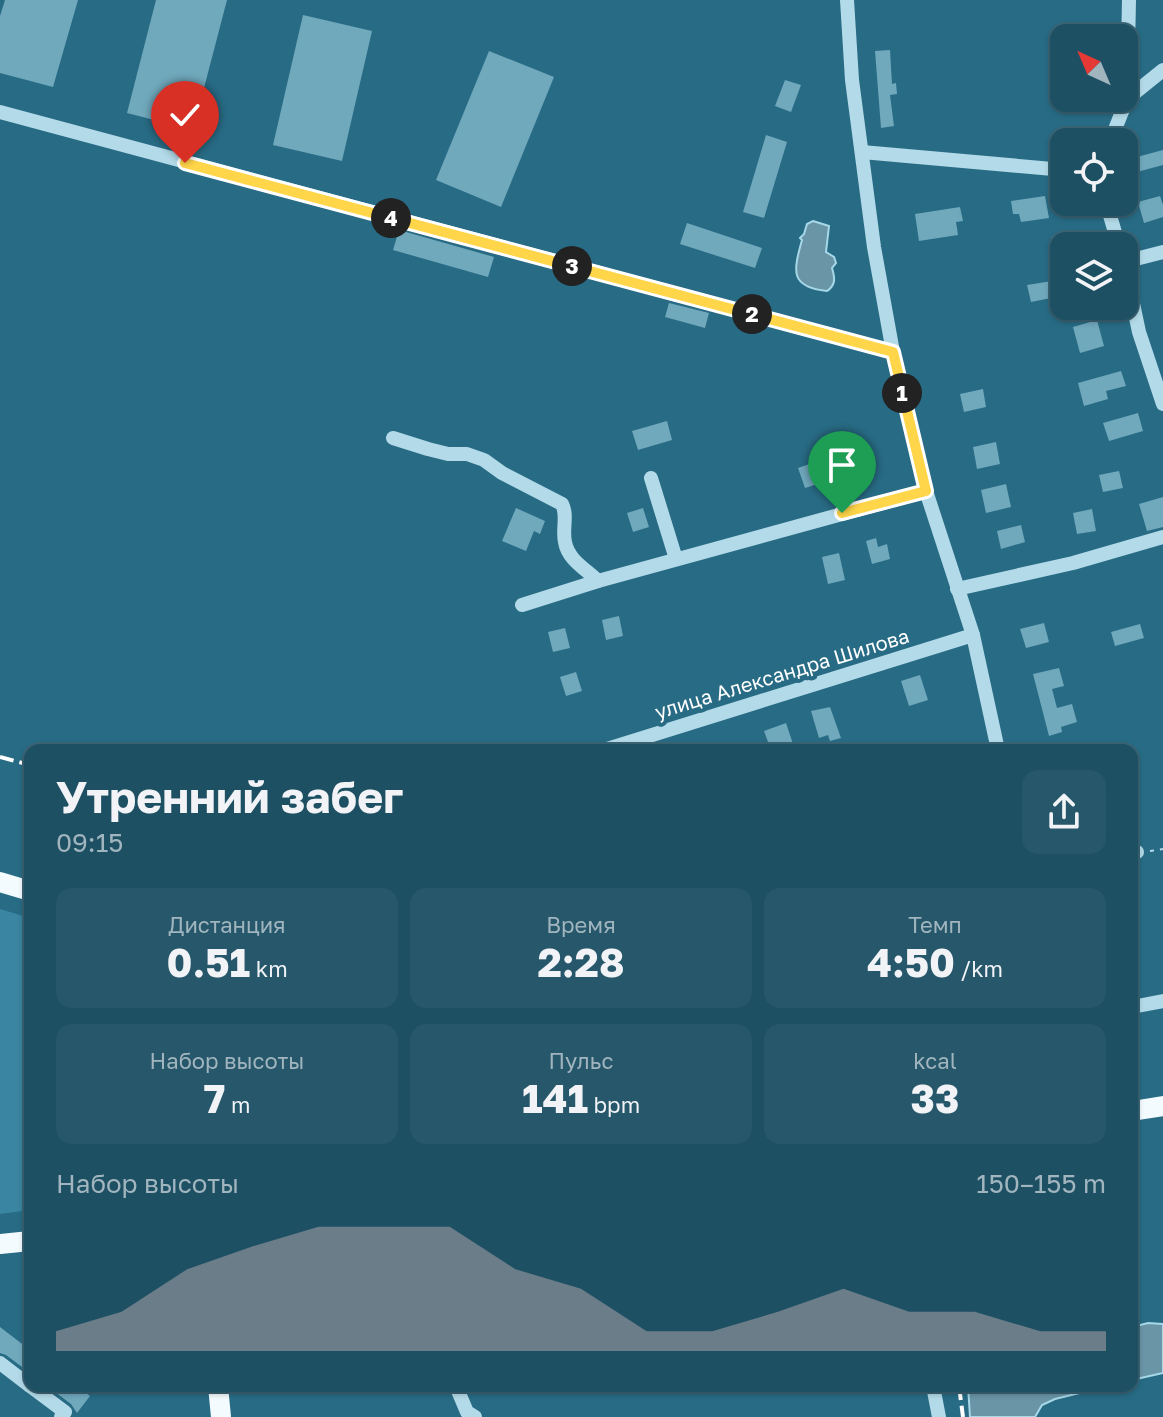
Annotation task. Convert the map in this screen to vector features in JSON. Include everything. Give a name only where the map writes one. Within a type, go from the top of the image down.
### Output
[{"type":"main road","points":[[0,882],[24,889]]},
{"type":"main road","points":[[1138,1110],[1163,1106]]},
{"type":"main road","points":[[0,1244],[24,1242]]},
{"type":"main road","points":[[219,1392],[221,1417]]},
{"type":"street","points":[[847,0],[852,80],[874,247],[893,352],[926,491],[973,635],[997,744]]},
{"type":"street","points":[[1129,0],[1129,24]]},
{"type":"street","points":[[1138,90],[1163,70]]},
{"type":"street","points":[[0,112],[893,352]]},
{"type":"street","points":[[862,152],[1050,169]]},
{"type":"street","points":[[1138,258],[1163,252]]},
{"type":"street","points":[[1136,320],[1163,404]]},
{"type":"street","points":[[393,438],[448,454],[467,454],[484,460],[502,473],[562,504],[566,511],[565,542],[569,552],[574,561],[598,581]]},
{"type":"street","points":[[651,478],[676,559]]},
{"type":"street","points":[[522,605],[598,581],[926,491]]},
{"type":"street","points":[[957,589],[1073,563],[1163,537]]},
{"type":"street","name":"улица Александра Шилова","points":[[623,744],[973,635]]},
{"type":"street","points":[[1138,1006],[1163,1001]]},
{"type":"street","points":[[0,1363],[24,1381]]},
{"type":"street","points":[[38,1392],[65,1412],[61,1417]]},
{"type":"street","points":[[459,1392],[467,1412],[475,1417]]},
{"type":"street","points":[[934,1392],[939,1417]]},
{"type":"shaded area","points":[[813,221],[829,226],[826,252],[834,257],[836,263],[832,268],[833,284],[827,291],[806,286],[797,276],[800,238],[807,224]]},
{"type":"shaded area","points":[[0,909],[24,916],[24,1211],[0,1214]]},
{"type":"shaded area","points":[[1163,1324],[1163,1373],[1138,1379],[1138,1326]]},
{"type":"shaded area","points":[[968,1392],[1084,1392],[1042,1405],[1035,1417],[970,1417]]},
{"type":"building","points":[[5,0],[78,0],[53,87],[0,73],[0,16]]},
{"type":"building","points":[[156,0],[227,0],[193,130],[127,113]]},
{"type":"building","points":[[303,15],[372,31],[342,161],[273,145]]},
{"type":"building","points":[[890,50],[892,84],[896,83],[897,94],[890,95],[894,126],[881,128],[875,51]]},
{"type":"building","points":[[489,51],[554,77],[501,207],[436,180]]},
{"type":"building","points":[[785,80],[801,85],[791,112],[775,106]]},
{"type":"building","points":[[766,135],[787,142],[764,218],[743,212]]},
{"type":"building","points":[[1163,150],[1163,165],[1138,172],[1138,157]]},
{"type":"building","points":[[1045,196],[1049,218],[1021,222],[1019,214],[1013,214],[1011,201]]},
{"type":"building","points":[[1160,196],[1163,217],[1144,223],[1138,202]]},
{"type":"building","points":[[960,207],[963,221],[956,222],[958,235],[919,241],[915,214]]},
{"type":"building","points":[[687,223],[762,248],[755,268],[680,244]]},
{"type":"building","points":[[399,230],[494,257],[488,277],[393,250]]},
{"type":"building","points":[[1050,281],[1050,298],[1031,302],[1027,285]]},
{"type":"building","points":[[669,303],[709,313],[705,328],[665,317]]},
{"type":"building","points":[[1097,320],[1104,346],[1080,353],[1073,327]]},
{"type":"building","points":[[1121,371],[1126,386],[1106,391],[1108,399],[1084,406],[1078,383]]},
{"type":"building","points":[[983,389],[986,407],[964,412],[960,394]]},
{"type":"building","points":[[1138,413],[1143,431],[1109,441],[1103,423]]},
{"type":"building","points":[[667,421],[672,440],[638,450],[632,431]]},
{"type":"building","points":[[996,442],[1000,464],[977,469],[973,447]]},
{"type":"building","points":[[821,460],[827,481],[805,488],[798,468]]},
{"type":"building","points":[[1119,471],[1123,488],[1103,492],[1099,475]]},
{"type":"building","points":[[1006,484],[1011,507],[986,513],[981,490]]},
{"type":"building","points":[[1163,497],[1163,527],[1147,531],[1139,504]]},
{"type":"building","points":[[516,508],[545,521],[540,534],[534,531],[526,551],[502,541]]},
{"type":"building","points":[[643,508],[649,527],[633,532],[627,513]]},
{"type":"building","points":[[1092,509],[1096,531],[1077,534],[1073,513]]},
{"type":"building","points":[[1021,525],[1025,542],[1001,549],[997,531]]},
{"type":"building","points":[[876,538],[878,547],[887,544],[890,559],[872,564],[866,541]]},
{"type":"building","points":[[839,553],[845,580],[828,584],[822,557]]},
{"type":"building","points":[[619,616],[623,636],[606,640],[602,620]]},
{"type":"building","points":[[1044,623],[1049,642],[1026,648],[1020,629]]},
{"type":"building","points":[[1140,624],[1144,638],[1115,646],[1111,632]]},
{"type":"building","points":[[565,628],[570,648],[553,652],[548,632]]},
{"type":"building","points":[[1059,668],[1064,686],[1052,689],[1057,708],[1072,704],[1077,722],[1061,727],[1062,732],[1049,736],[1033,674]]},
{"type":"building","points":[[576,672],[582,691],[566,696],[560,677]]},
{"type":"building","points":[[920,675],[928,700],[909,706],[901,681]]},
{"type":"building","points":[[830,707],[841,738],[830,741],[828,735],[819,738],[811,711]]},
{"type":"building","points":[[786,723],[793,744],[769,744],[764,731]]},
{"type":"building","points":[[0,1327],[24,1345],[24,1368],[6,1355],[0,1353]]},
{"type":"building","points":[[55,1392],[85,1392],[90,1396],[77,1413]]},
{"type":"railway","points":[[0,757],[24,763]]},
{"type":"railway","points":[[960,1392],[963,1417]]},
{"type":"route","points":[[185,163],[893,352],[926,491],[842,513]]}]
